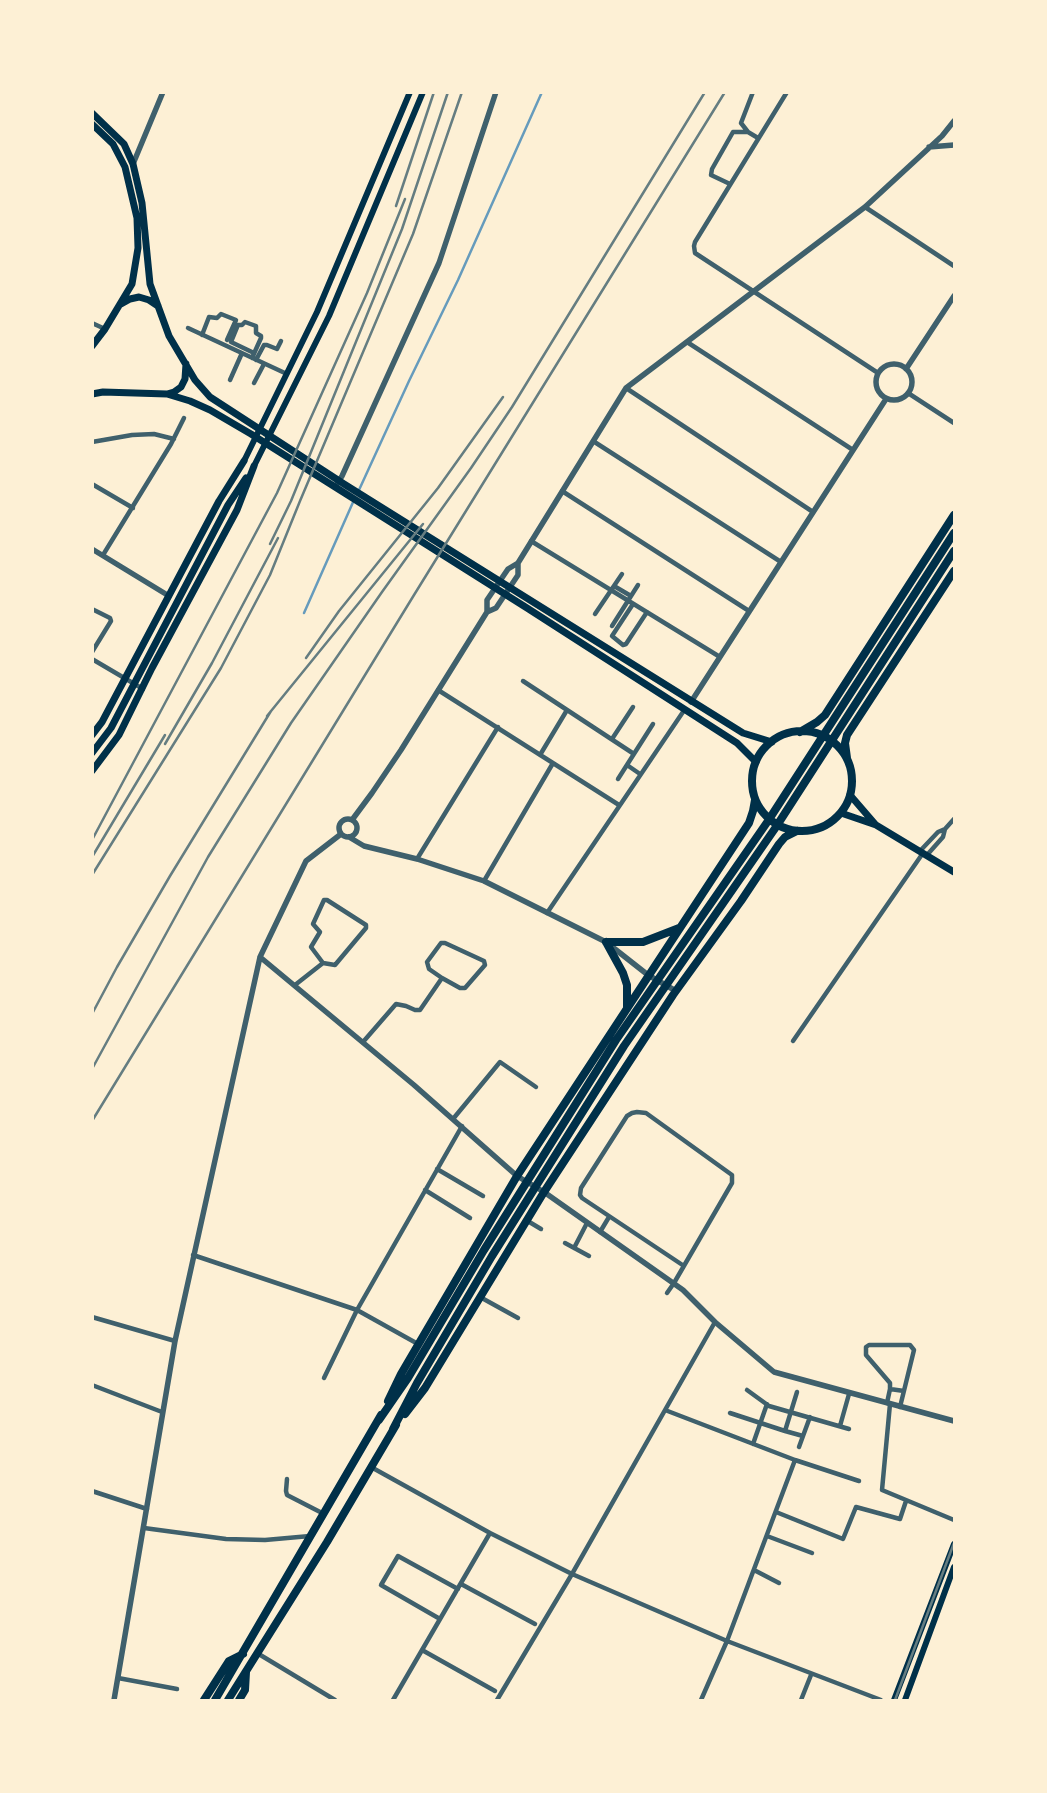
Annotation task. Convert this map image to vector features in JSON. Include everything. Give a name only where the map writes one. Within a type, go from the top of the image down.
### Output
[{"type":"highway","points":[[800,732],[825,715],[954,515]]},
{"type":"highway","points":[[216,1700],[379,1420],[408,1378],[484,1250],[616,1040],[768,822],[954,533]]},
{"type":"highway","points":[[228,1700],[371,1468],[417,1383],[497,1247],[624,1046],[776,827],[954,551]]},
{"type":"highway","points":[[755,800],[762,812],[772,821],[784,828],[797,831],[813,830],[829,824],[841,813],[850,795],[852,777],[847,760],[845,743],[847,735],[954,571]]},
{"type":"highway","points":[[379,1420],[401,1374],[517,1176],[748,823],[753,812],[755,800],[752,781],[756,762],[762,751],[785,734],[814,733],[828,738],[839,748],[847,760]]},
{"type":"highway","points":[[393,1429],[425,1388],[526,1220],[676,991],[741,901],[779,844],[785,837],[797,831]]},
{"type":"highway","points":[[709,883],[741,901]]},
{"type":"highway","points":[[627,1008],[626,985],[623,973],[606,942],[643,942],[679,928]]},
{"type":"highway","points":[[595,1057],[622,1073]]},
{"type":"highway","points":[[204,1700],[228,1661],[243,1654]]},
{"type":"highway","points":[[239,1700],[245,1690],[246,1670]]},
{"type":"main road","points":[[92,735],[102,722],[219,501],[244,461],[317,312],[410,92]]},
{"type":"main road","points":[[92,771],[119,735],[152,668],[237,510],[254,466],[329,316],[423,92]]},
{"type":"main road","points":[[92,113],[124,144],[133,164],[142,203],[150,284],[170,336],[195,380],[210,397],[253,431],[529,605],[742,734],[772,742]]},
{"type":"main road","points":[[92,124],[113,144],[125,167],[137,218],[138,248],[132,284],[105,329],[92,346]]},
{"type":"main road","points":[[118,306],[130,299],[139,297],[149,300],[158,306]]},
{"type":"main road","points":[[167,394],[181,387],[185,379],[186,364]]},
{"type":"main road","points":[[92,389],[103,392]]},
{"type":"main road","points":[[92,394],[103,392],[167,394],[190,401],[253,431]]},
{"type":"main road","points":[[228,505],[244,461]]},
{"type":"main road","points":[[92,752],[111,728],[228,505],[254,466]]},
{"type":"main road","points":[[529,605],[737,743],[756,762]]},
{"type":"main road","points":[[850,795],[876,825]]},
{"type":"main road","points":[[841,813],[876,825],[954,872]]},
{"type":"main road","points":[[894,1700],[954,1544]]},
{"type":"main road","points":[[905,1700],[954,1567]]},
{"type":"main road","points":[[918,1639],[926,1642]]},
{"type":"street","points":[[133,164],[163,92]]},
{"type":"street","points":[[337,484],[439,263],[496,92]]},
{"type":"street","points":[[753,92],[741,121],[748,132],[758,138]]},
{"type":"street","points":[[787,92],[695,242],[694,250],[697,255],[878,373]]},
{"type":"street","points":[[352,820],[402,750],[487,612],[487,600],[508,569],[518,563],[626,388],[865,207],[952,129],[954,122]]},
{"type":"street","points":[[730,184],[712,175],[712,169],[733,132],[748,132]]},
{"type":"street","points":[[930,147],[954,146]]},
{"type":"street","points":[[865,207],[954,266]]},
{"type":"street","points":[[906,369],[954,296]]},
{"type":"street","points":[[202,335],[209,317],[218,318],[221,314],[236,320],[227,340]]},
{"type":"street","points":[[254,352],[231,342],[238,325],[242,325],[245,322],[256,326],[256,332],[261,336],[254,352],[254,359]]},
{"type":"street","points":[[92,323],[105,329]]},
{"type":"street","points":[[188,328],[287,374]]},
{"type":"street","points":[[254,359],[264,345],[267,344],[277,348],[281,341]]},
{"type":"street","points":[[687,342],[853,450]]},
{"type":"street","points":[[230,380],[242,353]]},
{"type":"street","points":[[254,383],[264,364]]},
{"type":"street","points":[[888,365],[901,366],[906,369],[912,384],[908,393],[899,400],[886,399],[877,390],[878,373],[888,365]]},
{"type":"street","points":[[626,388],[813,512]]},
{"type":"street","points":[[908,393],[954,423]]},
{"type":"street","points":[[691,702],[886,399]]},
{"type":"street","points":[[103,555],[174,439],[184,418]]},
{"type":"street","points":[[92,442],[132,435],[154,434],[174,439]]},
{"type":"street","points":[[593,441],[781,562]]},
{"type":"street","points":[[92,484],[133,508]]},
{"type":"street","points":[[562,491],[749,611]]},
{"type":"street","points":[[531,541],[613,588],[629,598],[633,604],[720,657]]},
{"type":"street","points":[[92,549],[169,596]]},
{"type":"street","points":[[487,612],[496,608],[518,574],[518,563]]},
{"type":"street","points":[[595,614],[622,574]]},
{"type":"street","points":[[612,626],[638,585]]},
{"type":"street","points":[[633,604],[612,636],[623,644],[626,644],[647,612]]},
{"type":"street","points":[[92,608],[110,618],[111,621],[92,652]]},
{"type":"street","points":[[92,659],[143,689]]},
{"type":"street","points":[[523,681],[634,754]]},
{"type":"street","points":[[438,690],[619,805]]},
{"type":"street","points":[[612,739],[633,707]]},
{"type":"street","points":[[547,912],[685,709]]},
{"type":"street","points":[[540,755],[567,710]]},
{"type":"street","points":[[618,779],[653,724]]},
{"type":"street","points":[[416,859],[498,727]]},
{"type":"street","points":[[484,881],[553,762]]},
{"type":"street","points":[[627,765],[640,774]]},
{"type":"street","points":[[349,838],[357,830],[356,824],[352,820],[345,819],[340,823],[339,829],[341,834],[364,846],[416,859],[484,881],[606,942],[648,975],[676,991]]},
{"type":"street","points":[[793,1041],[938,832],[945,829],[954,819]]},
{"type":"street","points":[[923,853],[943,836],[945,829]]},
{"type":"street","points":[[114,1700],[175,1341],[260,957],[306,862],[341,834]]},
{"type":"street","points":[[295,985],[323,963],[335,965],[366,928],[366,925],[327,900],[324,900],[313,924],[320,932],[311,944],[311,947],[323,963]]},
{"type":"street","points":[[440,943],[445,943],[484,961],[486,965],[465,988],[460,988],[442,978],[429,969],[427,962],[440,943]]},
{"type":"street","points":[[260,957],[462,1126],[517,1176],[544,1192],[684,1290],[715,1322],[774,1372],[954,1421]]},
{"type":"street","points":[[363,1042],[396,1004],[420,1010],[442,978]]},
{"type":"street","points":[[453,1119],[500,1062],[536,1088]]},
{"type":"street","points":[[667,1293],[674,1283],[684,1266],[732,1183],[732,1176],[644,1112],[637,1112],[627,1116],[580,1191],[582,1198],[684,1266]]},
{"type":"street","points":[[324,1378],[357,1310],[462,1126]]},
{"type":"street","points":[[437,1169],[483,1196]]},
{"type":"street","points":[[425,1190],[470,1218]]},
{"type":"street","points":[[600,1232],[609,1216]]},
{"type":"street","points":[[526,1220],[541,1229]]},
{"type":"street","points":[[574,1248],[587,1223]]},
{"type":"street","points":[[565,1243],[589,1256]]},
{"type":"street","points":[[193,1255],[357,1310],[418,1344]]},
{"type":"street","points":[[480,1297],[518,1318]]},
{"type":"street","points":[[92,1317],[175,1341]]},
{"type":"street","points":[[498,1700],[715,1322]]},
{"type":"street","points":[[900,1407],[913,1348],[910,1345],[867,1345],[865,1348],[866,1355],[890,1383],[882,1490],[954,1520]]},
{"type":"street","points":[[92,1385],[162,1412]]},
{"type":"street","points":[[890,1389],[904,1391]]},
{"type":"street","points":[[748,1390],[767,1404],[850,1428]]},
{"type":"street","points":[[786,1431],[797,1392]]},
{"type":"street","points":[[840,1426],[850,1394]]},
{"type":"street","points":[[753,1444],[767,1404]]},
{"type":"street","points":[[665,1410],[795,1460],[859,1481]]},
{"type":"street","points":[[730,1414],[803,1436]]},
{"type":"street","points":[[799,1447],[810,1416]]},
{"type":"street","points":[[701,1700],[727,1641],[795,1460]]},
{"type":"street","points":[[371,1468],[572,1574],[727,1641],[881,1700]]},
{"type":"street","points":[[288,1479],[287,1495],[324,1514]]},
{"type":"street","points":[[92,1492],[147,1509]]},
{"type":"street","points":[[776,1512],[843,1539],[856,1507],[900,1519],[906,1501]]},
{"type":"street","points":[[144,1528],[246,1540],[311,1536]]},
{"type":"street","points":[[393,1700],[490,1532]]},
{"type":"street","points":[[767,1536],[812,1553]]},
{"type":"street","points":[[440,1619],[381,1585],[398,1556],[458,1589]]},
{"type":"street","points":[[754,1570],[779,1584]]},
{"type":"street","points":[[461,1584],[535,1624]]},
{"type":"street","points":[[422,1650],[495,1691]]},
{"type":"street","points":[[256,1653],[335,1700]]},
{"type":"street","points":[[801,1700],[811,1674]]},
{"type":"street","points":[[118,1678],[177,1689]]},
{"type":"waterway","points":[[359,490],[458,280],[542,92]]},
{"type":"waterway","points":[[304,613],[354,500]]},
{"type":"railway","points":[[396,206],[434,92]]},
{"type":"railway","points":[[270,544],[291,501],[402,229],[448,92]]},
{"type":"railway","points":[[92,875],[221,668],[270,575],[413,234],[462,92]]},
{"type":"railway","points":[[92,1069],[208,857],[291,723],[512,407],[705,92]]},
{"type":"railway","points":[[92,1121],[725,92]]},
{"type":"railway","points":[[92,840],[277,493],[367,293],[405,199]]},
{"type":"railway","points":[[306,658],[339,611],[438,488],[503,397]]},
{"type":"railway","points":[[267,716],[423,524]]},
{"type":"railway","points":[[165,744],[212,663],[278,538]]},
{"type":"railway","points":[[92,1014],[170,876],[271,711]]},
{"type":"railway","points":[[92,857],[165,735]]},
{"type":"railway","points":[[895,1700],[954,1543]]}]
